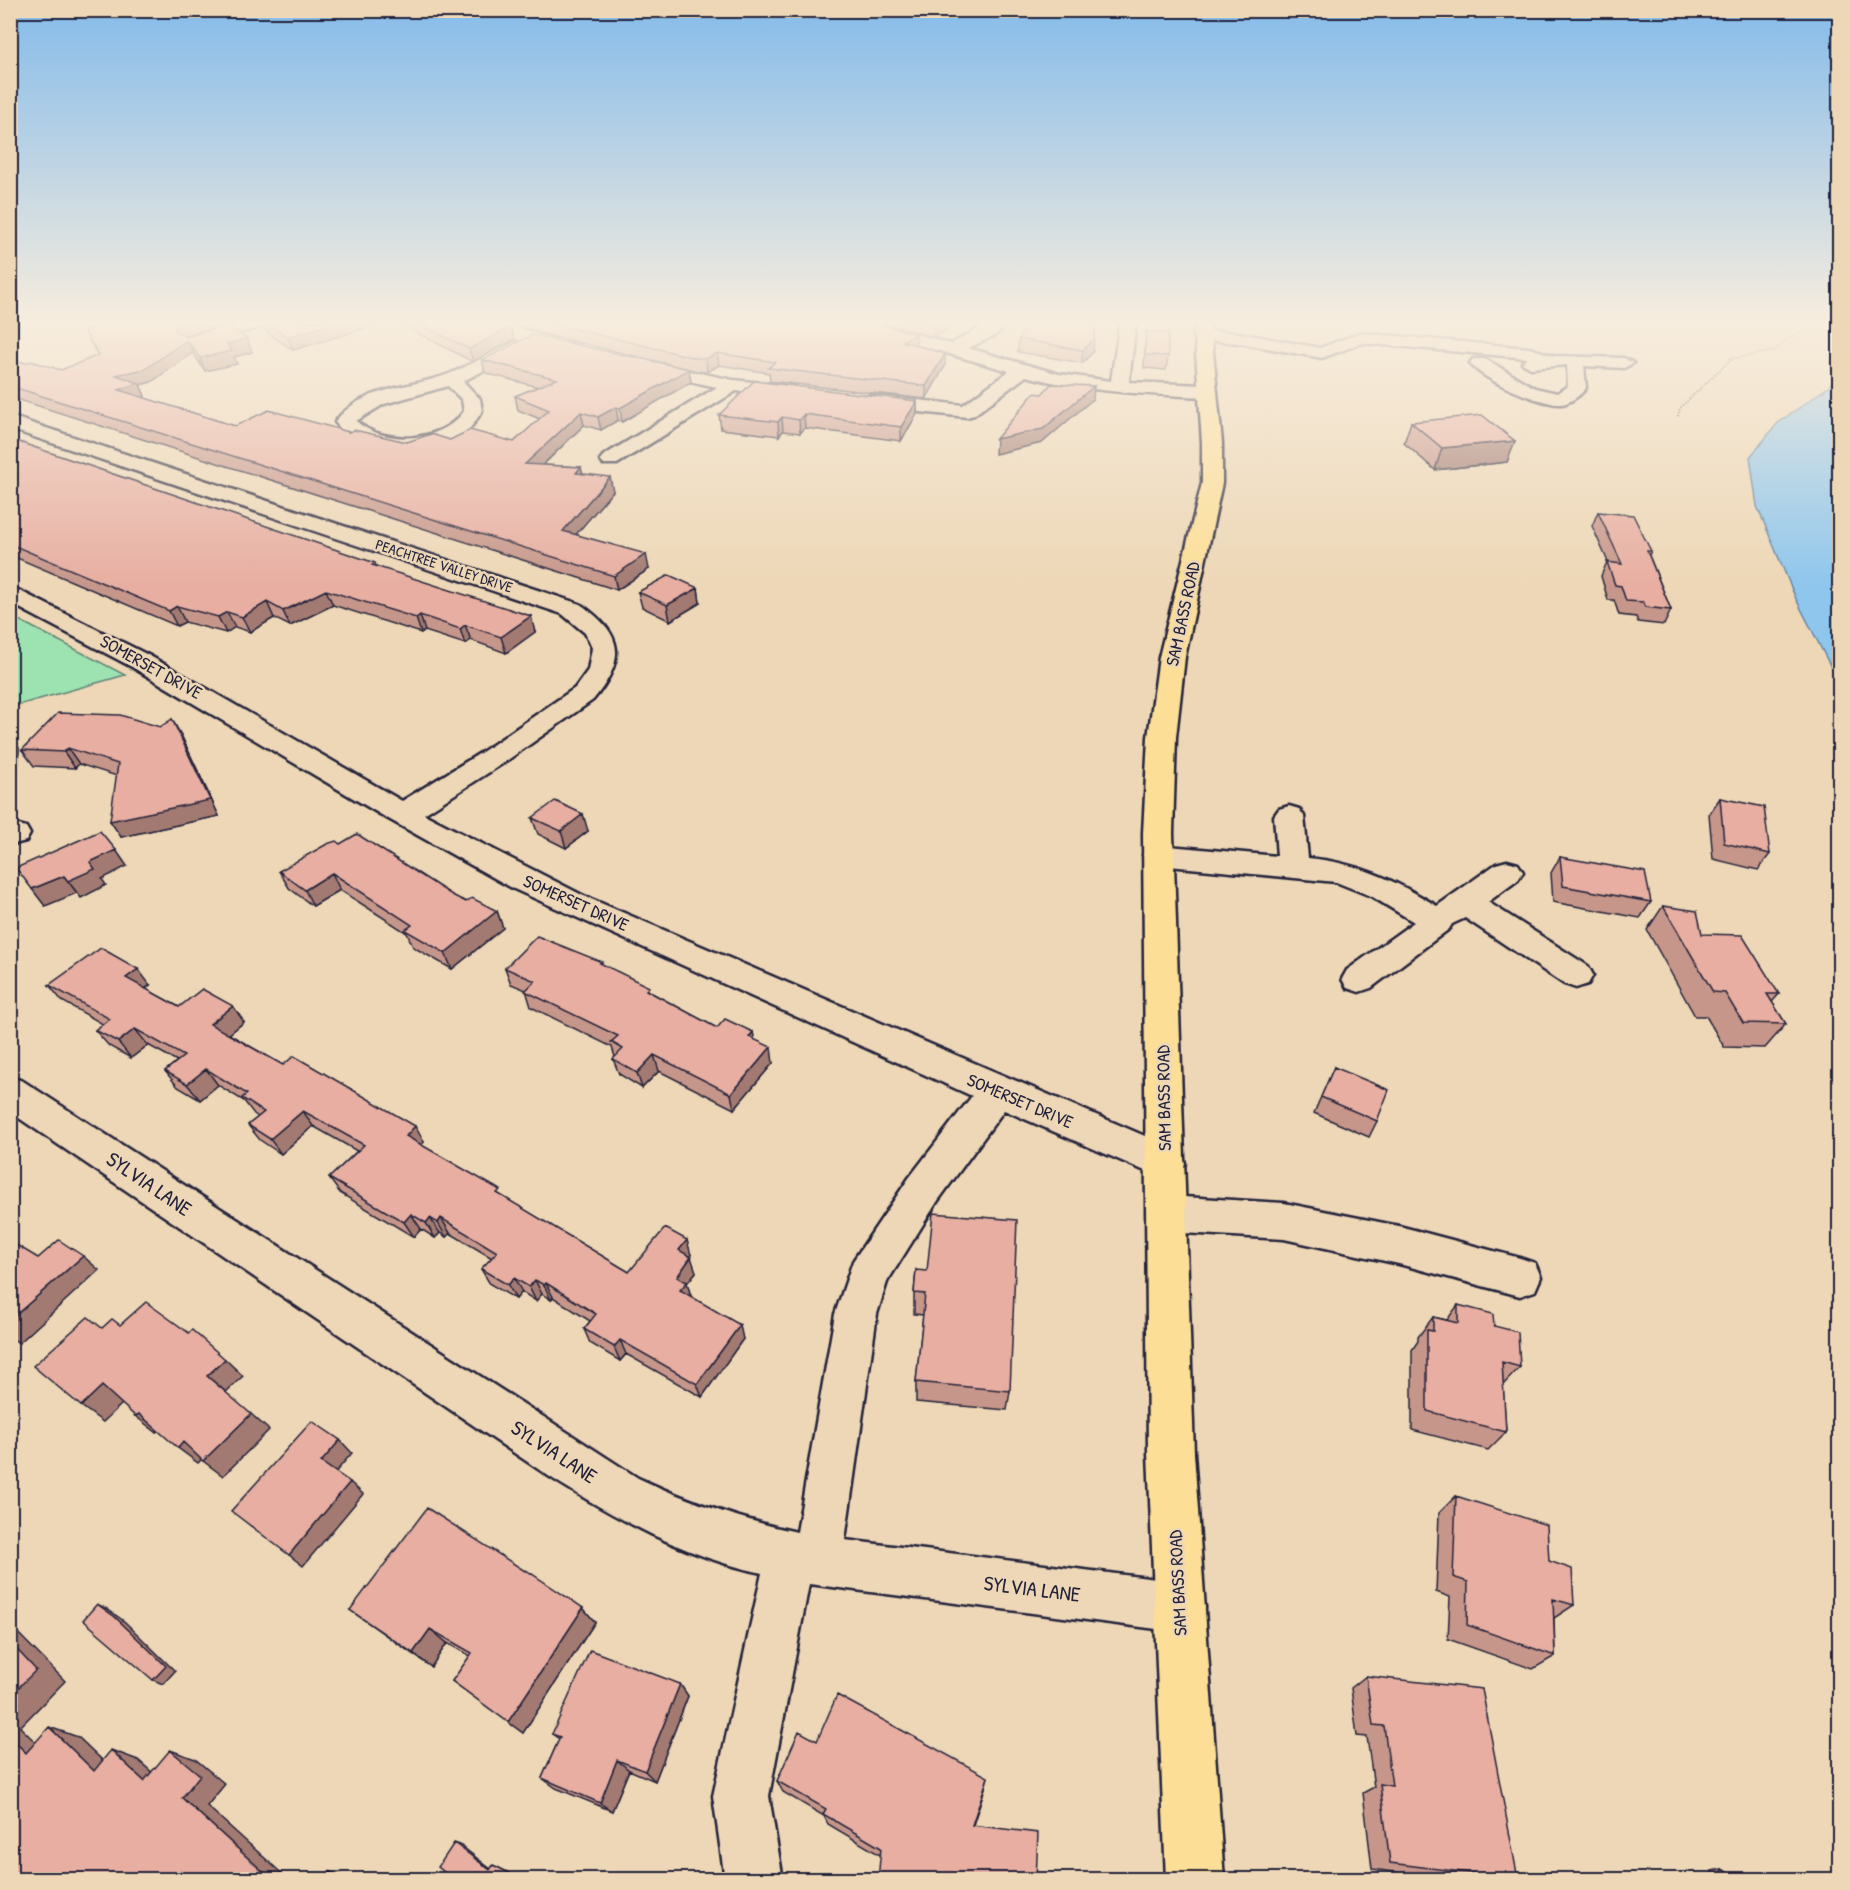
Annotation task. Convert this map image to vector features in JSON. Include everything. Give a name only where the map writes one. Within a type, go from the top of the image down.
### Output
[{"type":"main road","name":"SAM BASS ROAD","points":[[1195,1880],[1171,1453],[1158,855],[1162,737],[1172,657],[1212,483],[1214,463],[1207,409]]},
{"type":"street","points":[[361,409],[345,422],[359,433],[400,443],[438,439],[464,425],[473,409]]},
{"type":"street","points":[[610,460],[693,409]]},
{"type":"street","points":[[950,409],[967,411],[969,409]]},
{"type":"street","name":"PEACHTREE VALLEY DRIVE","points":[[10,422],[572,609],[596,629],[604,641],[606,656],[595,683],[584,694],[492,758],[405,813]]},
{"type":"street","name":"SOMERSET DRIVE","points":[[10,593],[72,623],[405,813],[448,840],[529,882],[997,1091],[1166,1163]]},
{"type":"street","points":[[1289,816],[1294,868]]},
{"type":"street","points":[[1158,855],[1340,872],[1382,888],[1438,921]]},
{"type":"street","points":[[1359,979],[1507,872]]},
{"type":"street","points":[[1466,903],[1576,975]]},
{"type":"street","points":[[754,1880],[741,1796],[803,1558],[856,1314],[868,1275],[923,1190],[997,1091]]},
{"type":"street","name":"SYLVIA LANE","points":[[10,1092],[621,1495],[682,1523],[748,1546],[803,1558],[1180,1607]]},
{"type":"street","points":[[1167,1214],[1284,1221],[1399,1245],[1520,1277]]},
{"type":"path","points":[[1678,416],[1680,409]]},
{"type":"green space","points":[[11,616],[125,675],[11,707]]},
{"type":"water","points":[[1797,409],[1839,409],[1839,683],[1796,599],[1757,506],[1750,457],[1778,423]]},
{"type":"building","points":[[84,409],[181,409],[235,426],[269,410],[349,432],[354,430],[407,442],[431,434],[450,440],[470,430],[514,442],[549,410],[547,409],[612,409],[598,417],[581,412],[525,464],[581,467],[576,473],[610,477],[563,531],[646,554],[614,576]]},
{"type":"building","points":[[725,409],[912,409],[901,427],[804,414],[799,420],[782,417],[778,422],[719,415]]},
{"type":"building","points":[[1021,409],[1066,409],[1043,429],[996,439]]},
{"type":"building","points":[[1482,415],[1515,441],[1442,448],[1411,422]]},
{"type":"building","points":[[10,439],[375,563],[372,565],[531,616],[501,637],[465,625],[460,629],[420,615],[416,618],[326,590],[283,611],[267,602],[242,617],[227,612],[218,617],[177,606],[169,611],[10,544]]},
{"type":"building","points":[[1598,512],[1633,515],[1651,551],[1647,551],[1671,610],[1645,607],[1643,602],[1626,601],[1621,586],[1615,585],[1607,562],[1622,564]]},
{"type":"building","points":[[669,575],[698,588],[667,605],[638,592]]},
{"type":"building","points":[[58,713],[120,715],[160,727],[172,719],[210,800],[110,821],[118,764],[68,748],[64,752],[22,750]]},
{"type":"building","points":[[1720,798],[1764,807],[1770,854],[1724,843]]},
{"type":"building","points":[[555,801],[583,814],[561,831],[532,818]]},
{"type":"building","points":[[100,831],[116,850],[90,862],[95,869],[68,881],[64,876],[32,889],[16,868]]},
{"type":"building","points":[[357,834],[452,895],[466,902],[472,898],[497,911],[445,953],[405,930],[412,925],[332,873],[305,890],[279,871],[327,844],[336,841],[340,844]]},
{"type":"building","points":[[1560,857],[1645,872],[1651,902],[1563,886]]},
{"type":"building","points":[[1663,906],[1697,911],[1702,934],[1742,935],[1779,994],[1767,994],[1786,1024],[1743,1023],[1725,993],[1713,992]]},
{"type":"building","points":[[537,936],[602,962],[600,963],[649,987],[646,990],[717,1028],[725,1019],[753,1032],[749,1037],[771,1047],[731,1094],[654,1055],[637,1073],[613,1059],[623,1049],[611,1042],[618,1036],[525,991],[535,981],[505,968]]},
{"type":"building","points":[[101,948],[138,969],[126,978],[179,1007],[202,989],[233,1006],[210,1024],[283,1065],[294,1056],[415,1126],[406,1136],[500,1190],[497,1193],[629,1272],[665,1228],[687,1240],[679,1250],[691,1257],[677,1277],[687,1282],[680,1290],[740,1325],[697,1384],[620,1340],[614,1347],[584,1329],[596,1314],[546,1283],[544,1285],[535,1280],[529,1287],[514,1278],[508,1285],[481,1269],[497,1252],[441,1218],[438,1223],[430,1218],[426,1223],[411,1214],[404,1222],[329,1178],[364,1145],[303,1111],[270,1139],[248,1125],[264,1112],[242,1098],[247,1094],[206,1069],[187,1084],[165,1071],[184,1056],[135,1029],[118,1042],[95,1030],[110,1019],[49,985]]},
{"type":"building","points":[[1334,1067],[1389,1090],[1377,1121],[1321,1097]]},
{"type":"building","points":[[933,1213],[1017,1220],[1010,1391],[916,1382],[925,1294],[914,1293],[916,1270],[927,1271]]},
{"type":"building","points":[[59,1240],[83,1256],[10,1320],[10,1241],[38,1258]]},
{"type":"building","points":[[146,1302],[189,1333],[192,1330],[225,1359],[207,1376],[251,1414],[203,1461],[183,1442],[178,1448],[139,1414],[135,1416],[102,1386],[81,1406],[33,1366],[88,1317],[102,1328],[112,1319],[120,1325]]},
{"type":"building","points":[[1458,1305],[1493,1314],[1494,1326],[1518,1332],[1520,1367],[1502,1362],[1506,1432],[1427,1411],[1427,1330],[1433,1331],[1433,1317],[1458,1323]]},
{"type":"building","points":[[312,1421],[340,1440],[321,1462],[350,1482],[289,1555],[231,1511]]},
{"type":"building","points":[[1456,1496],[1547,1525],[1549,1561],[1572,1569],[1574,1605],[1553,1599],[1555,1656],[1467,1625],[1468,1582],[1453,1577]]},
{"type":"building","points":[[427,1508],[583,1608],[508,1722],[452,1681],[472,1653],[430,1629],[413,1653],[350,1610]]},
{"type":"building","points":[[97,1604],[115,1617],[166,1666],[153,1680],[83,1620]]},
{"type":"building","points":[[10,1642],[36,1670],[10,1696]]},
{"type":"building","points":[[590,1650],[680,1684],[645,1771],[617,1760],[600,1803],[542,1778],[560,1737],[552,1734]]},
{"type":"building","points":[[1366,1676],[1482,1689],[1518,1879],[1390,1863],[1380,1784],[1392,1786],[1384,1726],[1373,1725]]},
{"type":"building","points":[[837,1695],[988,1777],[972,1825],[1038,1833],[1036,1880],[878,1880],[881,1848],[823,1814],[826,1809],[777,1781],[799,1731],[817,1741]]},
{"type":"building","points":[[49,1727],[94,1771],[111,1750],[144,1781],[170,1750],[200,1775],[182,1798],[272,1880],[10,1880],[10,1737],[26,1753]]},
{"type":"building","points":[[454,1843],[490,1870],[493,1865],[515,1876],[513,1880],[454,1880],[438,1867]]},
{"type":"building","points":[[1722,1869],[1739,1880],[1721,1880]]},
{"type":"building","points":[[330,1872],[335,1880],[323,1880]]}]
